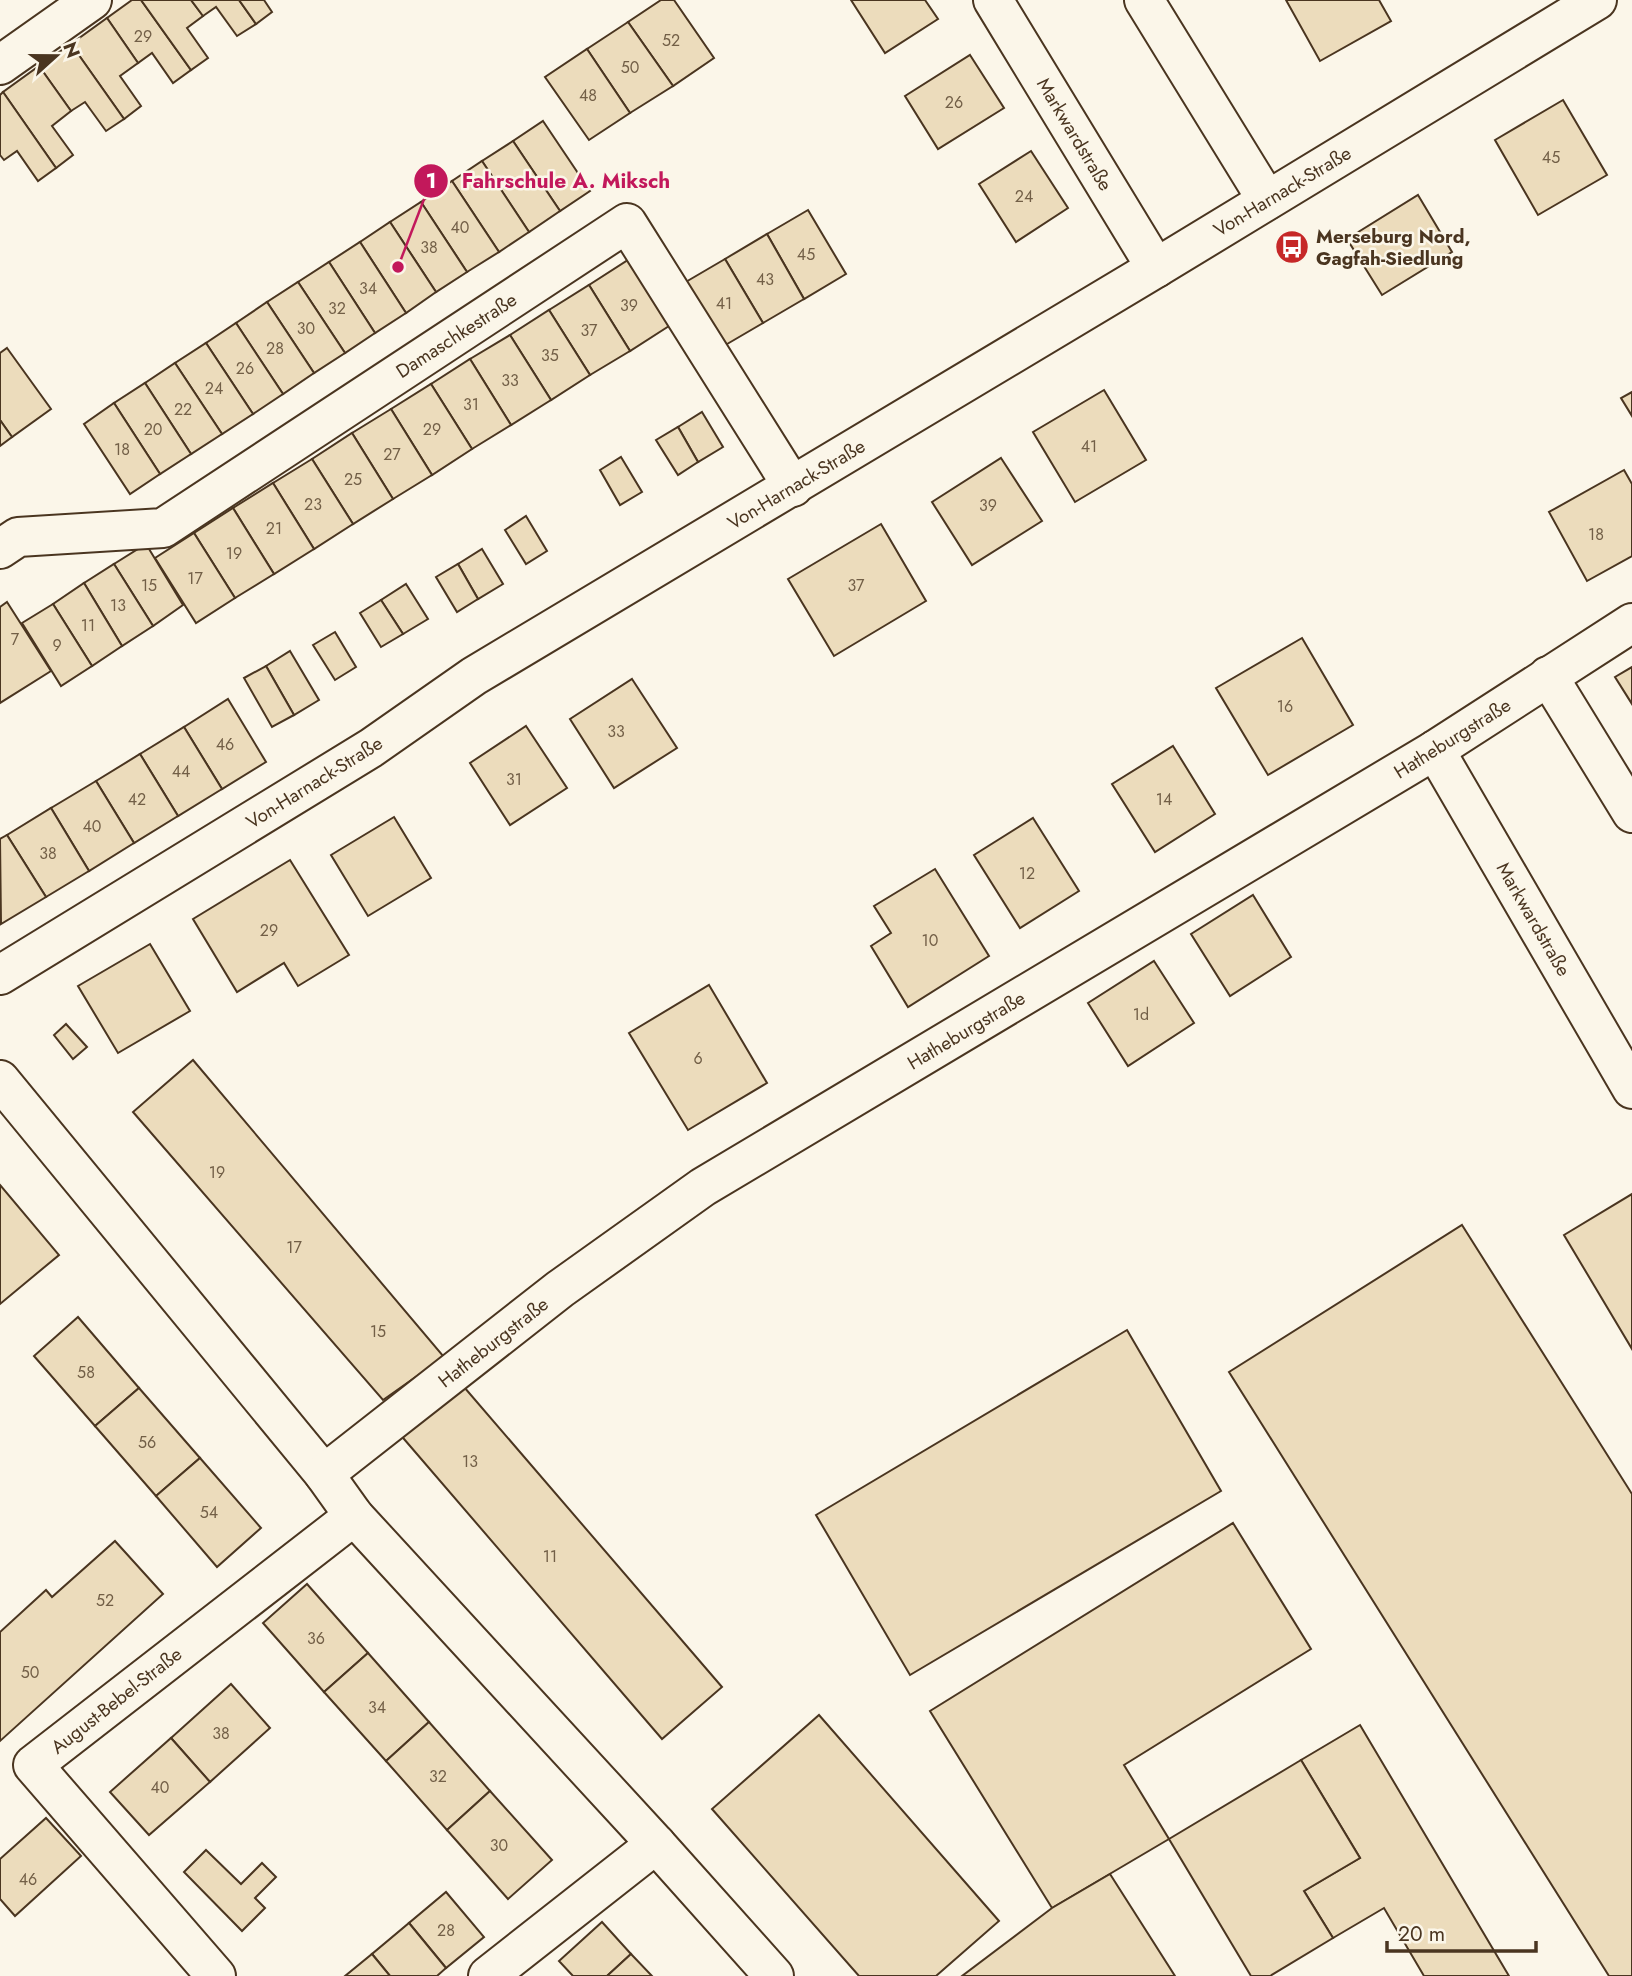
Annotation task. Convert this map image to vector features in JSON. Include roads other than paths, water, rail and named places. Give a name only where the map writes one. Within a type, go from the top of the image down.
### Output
[{"type":"street","points":[[0,65],[92,0]]},
{"type":"street","name":"Markwardstraße","points":[[993,0],[1156,268]]},
{"type":"street","points":[[1144,0],[1266,200]]},
{"type":"street","name":"Von-Harnack-Straße","points":[[0,975],[371,748],[474,676],[793,487],[1597,0]]},
{"type":"street","name":"Damaschkestraße","points":[[0,550],[18,537],[163,527],[627,223],[793,487]]},
{"type":"street","name":"Hatheburgstraße","points":[[324,1474],[560,1289],[703,1187],[1435,750],[1632,623]]},
{"type":"street","points":[[1548,676],[1632,813]]},
{"type":"street","name":"Markwardstraße","points":[[1435,750],[1632,1088]]},
{"type":"street","points":[[0,1080],[324,1474],[354,1517],[774,1976]]},
{"type":"street","name":"August-Bebel-Straße","points":[[216,1976],[33,1765],[354,1517]]},
{"type":"street","points":[[488,1976],[656,1844]]},
{"type":"place","name":"Merseburg Nord, Gagfah-Siedlung","points":[[1292,247]]},
{"type":"place","name":"Fahrschule A. Miksch","points":[[398,267]]}]
